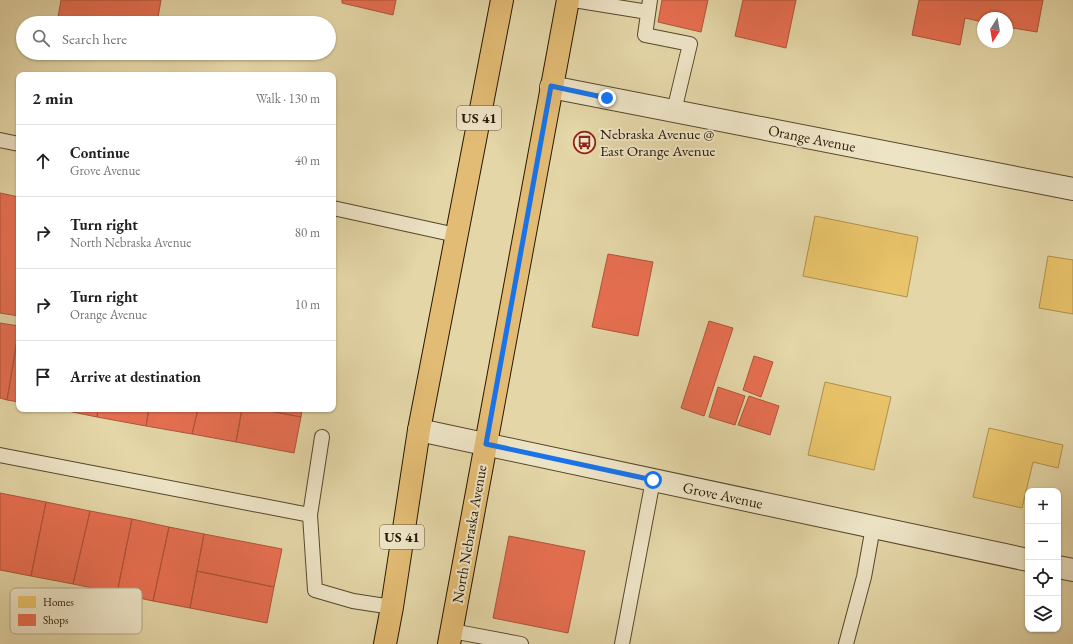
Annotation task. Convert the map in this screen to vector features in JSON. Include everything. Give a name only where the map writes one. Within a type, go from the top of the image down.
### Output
[{"type":"main road","name":"US 41","points":[[385,644],[419,430],[502,0]]},
{"type":"main road","name":"North Nebraska Avenue","points":[[451,638],[551,86],[568,0]]},
{"type":"main road","points":[[392,607],[396,644]]},
{"type":"street","name":"Orange Avenue","points":[[551,86],[1073,189]]},
{"type":"street","name":"Grove Avenue","points":[[419,430],[1025,559]]},
{"type":"street","points":[[1061,568],[1073,570]]},
{"type":"lane","points":[[574,0],[649,6],[645,35],[690,44],[674,111]]},
{"type":"lane","points":[[0,140],[16,143]]},
{"type":"lane","points":[[336,209],[456,235]]},
{"type":"lane","points":[[322,438],[310,514],[315,590],[353,601],[392,607]]},
{"type":"lane","points":[[0,455],[310,514]]},
{"type":"lane","points":[[622,644],[653,480]]},
{"type":"lane","points":[[846,644],[864,577],[873,527]]},
{"type":"lane","points":[[451,638],[521,644]]},
{"type":"building: Homes","points":[[815,216],[918,237],[907,297],[803,276]]},
{"type":"building: Homes","points":[[1048,256],[1073,260],[1073,314],[1039,308]]},
{"type":"building: Homes","points":[[825,382],[891,397],[874,470],[808,455]]},
{"type":"building: Homes","points":[[989,428],[1063,445],[1058,468],[1033,462],[1027,488],[1025,488],[1022,508],[973,497]]},
{"type":"building: Shops","points":[[61,0],[161,0],[158,16],[58,16]]},
{"type":"building: Shops","points":[[342,0],[396,0],[393,15],[342,3]]},
{"type":"building: Shops","points":[[662,0],[708,0],[701,32],[658,22]]},
{"type":"building: Shops","points":[[743,0],[796,0],[786,48],[735,36]]},
{"type":"building: Shops","points":[[919,0],[1043,0],[1037,32],[1013,28],[1013,12],[977,12],[977,21],[965,18],[960,45],[912,35]]},
{"type":"building: Shops","points":[[0,193],[16,196],[16,316],[0,313]]},
{"type":"building: Shops","points":[[608,254],[653,262],[638,336],[592,327]]},
{"type":"building: Shops","points":[[709,321],[733,328],[704,416],[681,408]]},
{"type":"building: Shops","points":[[0,323],[16,326],[16,344],[7,400],[0,398]]},
{"type":"building: Shops","points":[[16,348],[16,402],[7,400]]},
{"type":"building: Shops","points":[[754,356],[773,362],[761,397],[743,390]]},
{"type":"building: Shops","points":[[718,387],[745,396],[735,425],[709,417]]},
{"type":"building: Shops","points":[[749,396],[779,406],[770,435],[738,425]]},
{"type":"building: Shops","points":[[73,412],[98,412],[97,417]]},
{"type":"building: Shops","points":[[98,412],[148,412],[146,426],[97,417]]},
{"type":"building: Shops","points":[[148,412],[197,412],[192,434],[146,426]]},
{"type":"building: Shops","points":[[197,412],[241,412],[236,442],[192,434]]},
{"type":"building: Shops","points":[[241,412],[275,412],[301,417],[294,453],[236,442]]},
{"type":"building: Shops","points":[[275,412],[302,412],[301,417]]},
{"type":"building: Shops","points":[[0,493],[46,502],[31,576],[0,570]]},
{"type":"building: Shops","points":[[46,502],[90,511],[73,584],[31,576]]},
{"type":"building: Shops","points":[[90,511],[132,519],[118,588],[93,588],[73,584]]},
{"type":"building: Shops","points":[[132,519],[169,527],[153,601],[142,599],[142,588],[118,588]]},
{"type":"building: Shops","points":[[169,527],[204,534],[190,608],[153,601]]},
{"type":"building: Shops","points":[[204,534],[282,549],[274,587],[197,571]]},
{"type":"building: Shops","points":[[509,536],[585,551],[568,633],[493,618]]},
{"type":"building: Shops","points":[[197,571],[274,587],[267,623],[190,608]]},
{"type":"place","name":"Nebraska Avenue @ East Orange Avenue","points":[[584,142]]},
{"type":"route","points":[[607,98],[551,86],[486,444],[653,480]]}]
